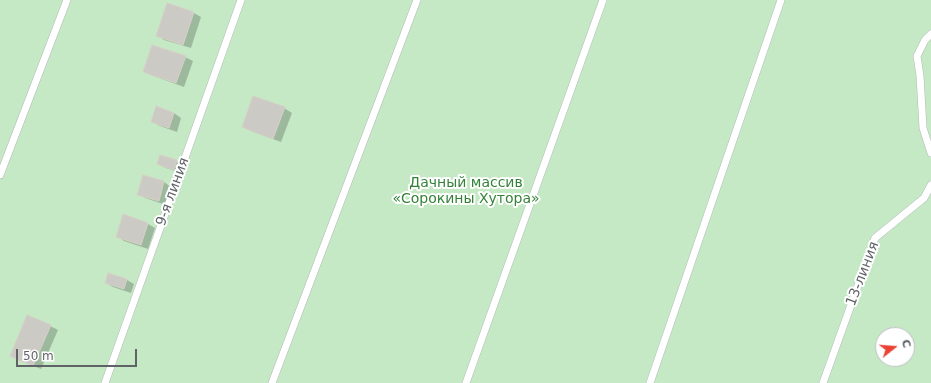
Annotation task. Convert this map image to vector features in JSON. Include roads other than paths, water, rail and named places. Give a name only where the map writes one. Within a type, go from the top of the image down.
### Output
[{"type":"lane","points":[[0,175],[67,0]]},
{"type":"lane","name":"9-я линия","points":[[105,383],[241,0]]},
{"type":"lane","points":[[272,383],[417,0]]},
{"type":"lane","points":[[466,383],[603,0]]},
{"type":"lane","points":[[650,383],[782,0]]},
{"type":"lane","points":[[931,34],[925,40],[917,56],[920,76],[923,128],[931,153]]},
{"type":"lane","name":"13-линия","points":[[823,383],[875,238],[924,198],[931,185]]},
{"type":"park label","name":"Дачный массив «Сорокины Хутора»","points":[[466,192]]}]
